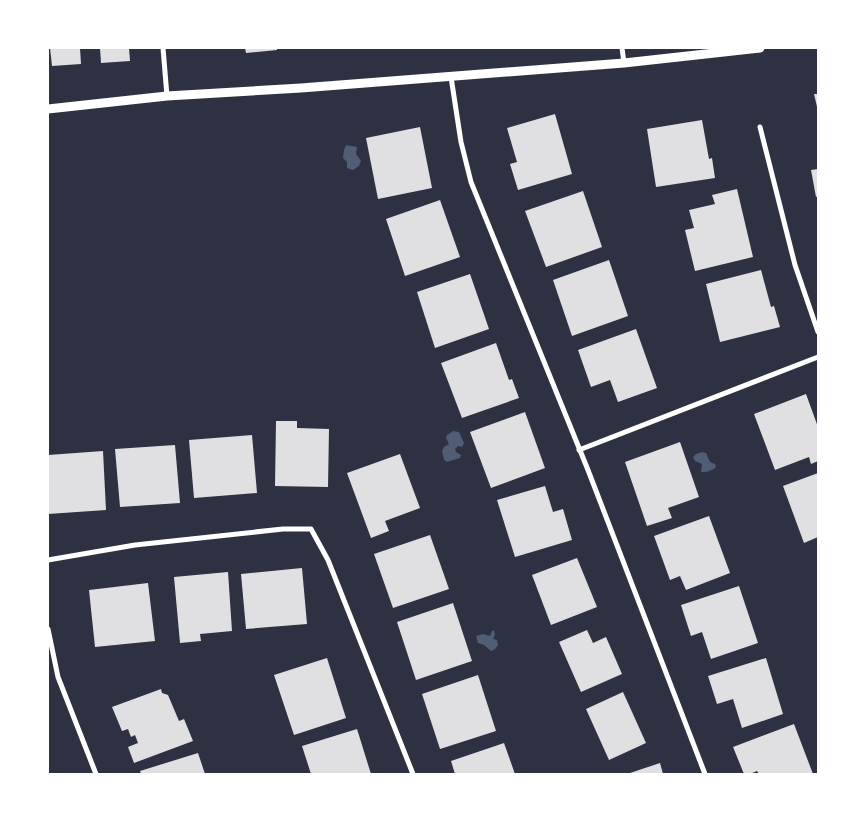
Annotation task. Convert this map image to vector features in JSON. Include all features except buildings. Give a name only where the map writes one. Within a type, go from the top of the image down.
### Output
[{"type":"street","points":[[163,48],[167,96]]},
{"type":"street","points":[[622,48],[624,63]]},
{"type":"street","points":[[48,109],[167,96],[451,77],[624,63],[760,48]]},
{"type":"street","points":[[451,77],[461,142],[471,182],[588,470],[705,774]]},
{"type":"street","points":[[760,128],[795,265],[818,332]]},
{"type":"street","points":[[579,450],[818,357]]},
{"type":"street","points":[[48,560],[135,545],[283,529],[311,529],[328,560],[412,774]]},
{"type":"street","points":[[48,629],[58,677],[96,774]]},
{"type":"water","points":[[346,145],[357,147],[356,154],[361,161],[359,166],[353,170],[347,168],[347,162],[343,158]]},
{"type":"water","points":[[453,431],[459,432],[464,443],[462,447],[458,446],[455,449],[461,455],[460,458],[447,462],[444,460],[442,451],[449,444],[446,438],[447,435]]},
{"type":"water","points":[[702,452],[706,453],[710,462],[715,464],[716,467],[707,472],[701,472],[702,464],[695,461],[693,457]]},
{"type":"water","points":[[494,630],[495,635],[493,639],[497,640],[498,645],[491,651],[478,643],[476,636],[483,634],[490,636]]}]
